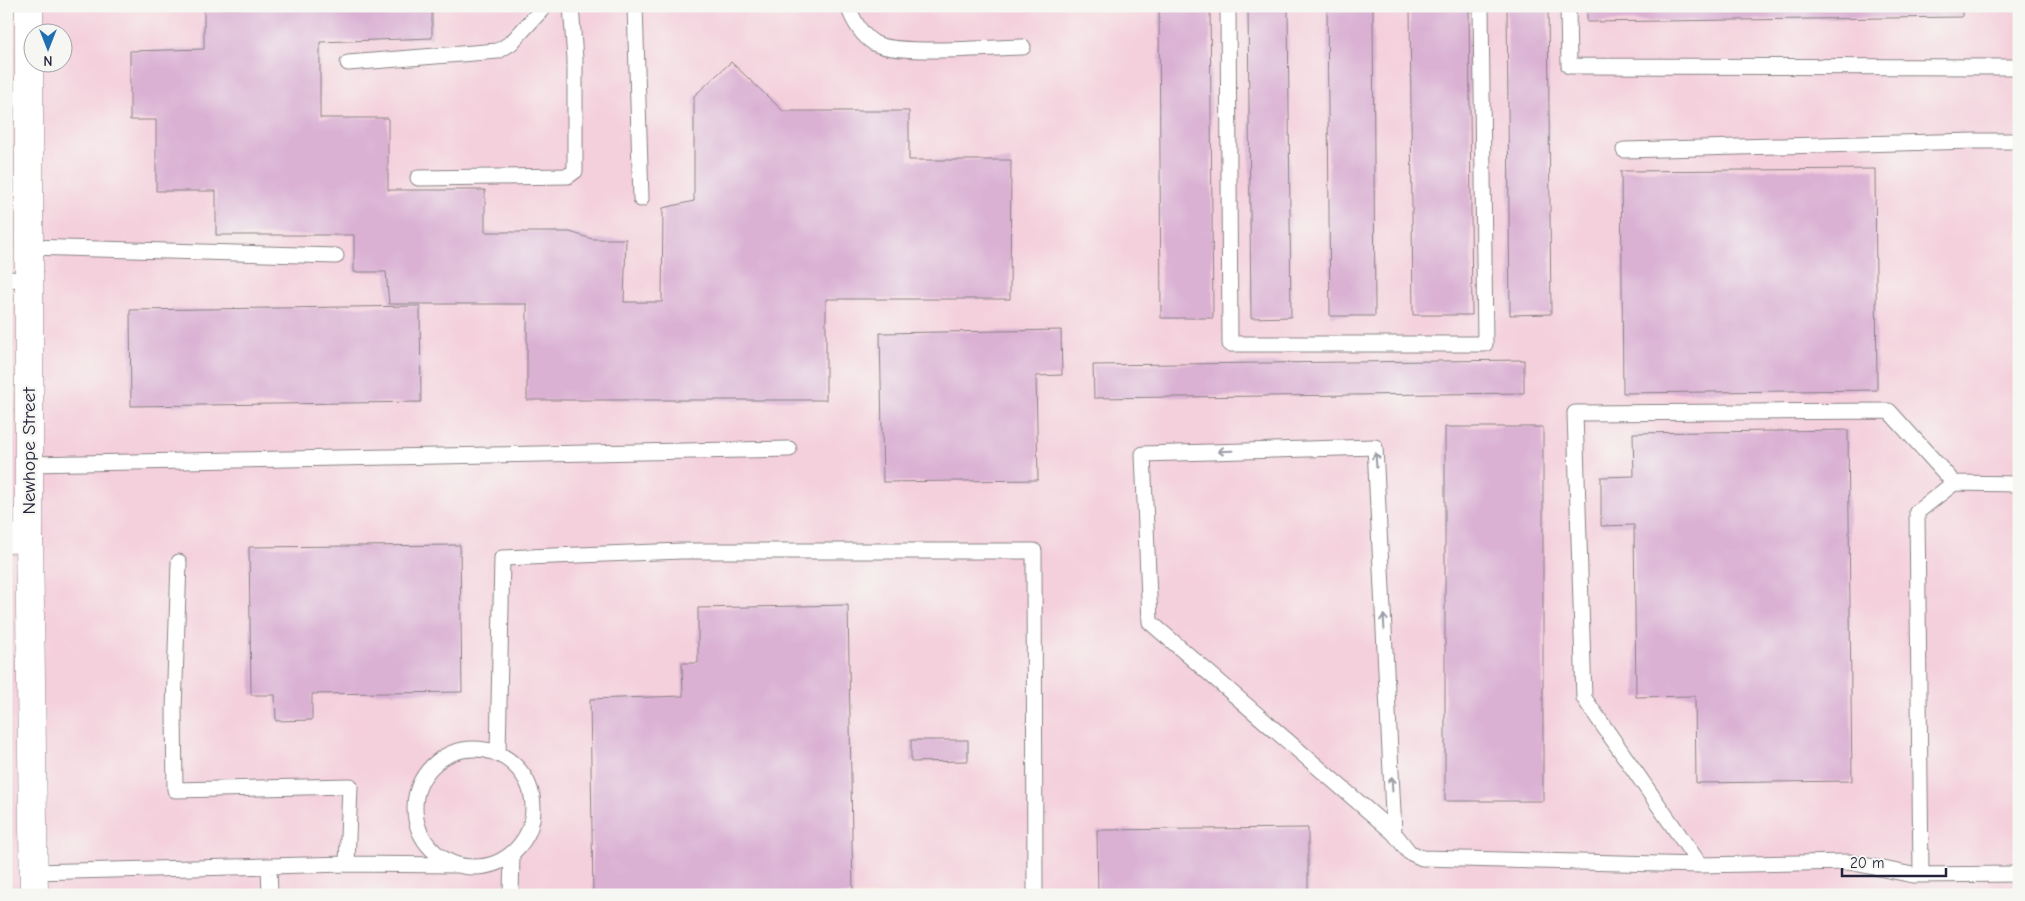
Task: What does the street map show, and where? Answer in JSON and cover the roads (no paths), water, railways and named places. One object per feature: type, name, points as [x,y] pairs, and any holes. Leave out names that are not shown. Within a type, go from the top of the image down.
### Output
[{"type":"street","name":"Newhope Street","points":[[29,6],[29,247],[18,279],[29,464],[18,539],[33,884]]},
{"type":"lane","points":[[348,64],[498,51],[511,43],[545,6]]},
{"type":"lane","points":[[418,178],[568,176],[575,171],[575,59],[571,6]]},
{"type":"lane","points":[[635,6],[641,199]]},
{"type":"lane","points":[[848,6],[861,31],[873,42],[884,47],[922,49],[1023,47]]},
{"type":"lane","points":[[1228,6],[1230,344],[1485,344],[1481,6]]},
{"type":"lane","points":[[1568,6],[1569,66],[2019,68]]},
{"type":"lane","points":[[1624,150],[2019,141]]},
{"type":"lane","points":[[29,247],[336,256]]},
{"type":"lane","points":[[1700,865],[1584,698],[1575,413],[1890,411],[1954,483]]},
{"type":"lane","points":[[1394,833],[1375,447],[1143,454],[1150,622],[1394,833],[1409,852],[1422,858],[1700,865],[1850,862],[1913,875],[2019,874]]},
{"type":"lane","points":[[29,464],[789,448]]},
{"type":"lane","points":[[1921,875],[1917,512],[1954,483],[2019,484]]},
{"type":"lane","points":[[498,754],[502,558],[682,551],[1034,551],[1035,895]]},
{"type":"lane","points":[[179,562],[174,710],[175,790],[350,786],[347,864]]},
{"type":"lane","points":[[33,884],[269,866],[347,864],[457,865],[475,868],[494,864],[512,854],[525,839],[533,820],[533,800],[527,781],[515,765],[498,754],[478,750],[458,752],[441,760],[427,772],[418,789],[415,808],[418,827],[426,843],[440,857],[457,865]]},
{"type":"lane","points":[[510,895],[512,854]]},
{"type":"lane","points":[[269,866],[270,895]]}]
